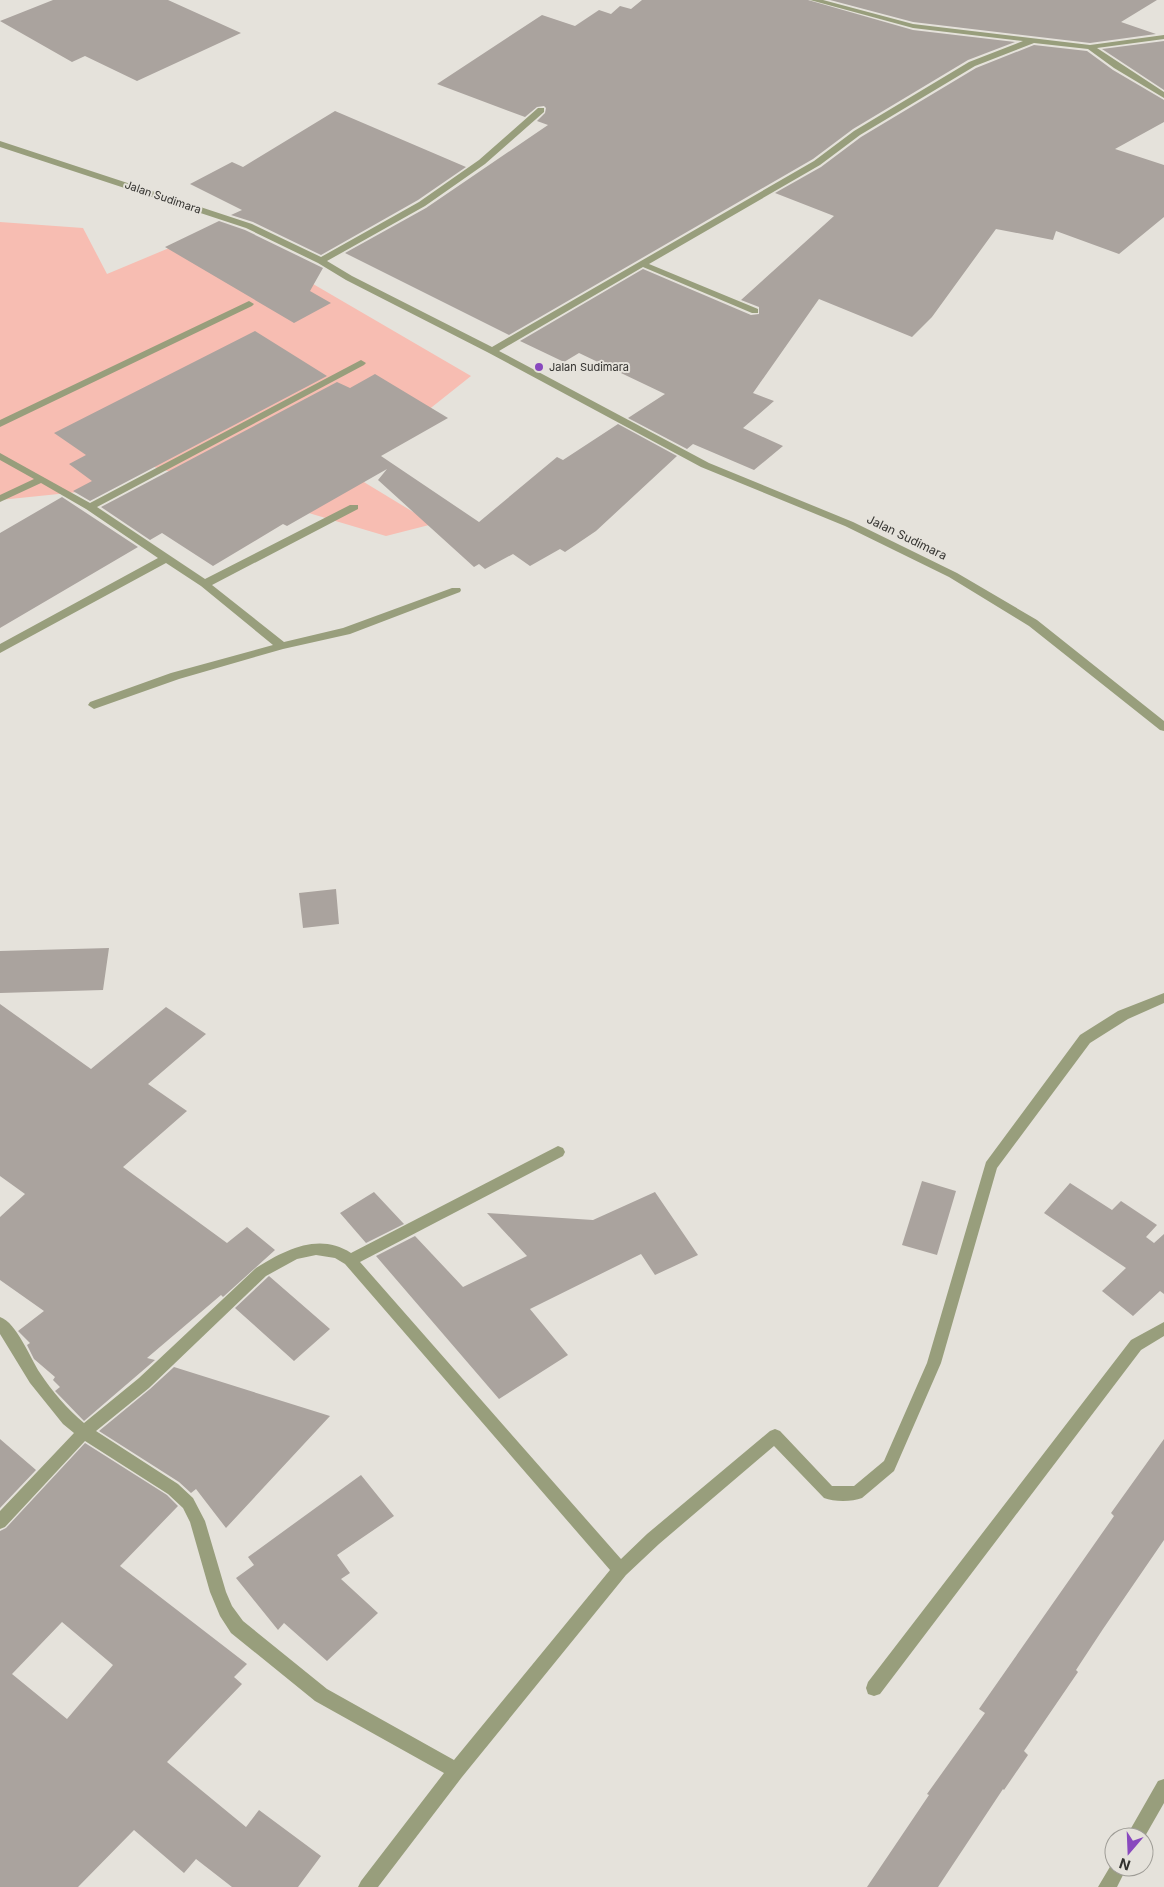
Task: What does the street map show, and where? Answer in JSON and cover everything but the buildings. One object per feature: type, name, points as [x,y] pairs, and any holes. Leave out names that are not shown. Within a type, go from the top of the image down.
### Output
[{"type":"street","points":[[814,0],[913,26],[1090,47],[1164,37]]},
{"type":"street","points":[[492,351],[708,228],[817,163],[857,133],[972,64],[1034,40]]},
{"type":"street","points":[[1090,47],[1112,64],[1164,96]]},
{"type":"street","points":[[321,262],[422,204],[482,162],[541,110]]},
{"type":"street","name":"Jalan Sudimara","points":[[0,144],[249,226],[492,351],[706,465],[849,524],[953,575],[1033,623],[1164,727]]},
{"type":"street","points":[[642,264],[755,312]]},
{"type":"street","points":[[0,424],[249,304]]},
{"type":"street","points":[[90,508],[361,362]]},
{"type":"street","points":[[0,456],[90,508],[205,584],[282,646]]},
{"type":"street","points":[[0,499],[40,480]]},
{"type":"street","points":[[205,584],[354,507]]},
{"type":"street","points":[[0,649],[166,558]]},
{"type":"street","points":[[94,705],[175,676],[282,646],[346,631],[456,590]]},
{"type":"street","points":[[367,1887],[456,1770],[620,1570],[653,1539],[775,1436],[829,1493],[857,1493],[889,1466],[934,1363],[991,1166],[1085,1039],[1123,1015],[1164,998]]},
{"type":"street","points":[[350,1260],[558,1152]]},
{"type":"street","points":[[0,1522],[84,1432],[144,1383],[261,1272],[304,1250],[322,1248],[342,1253],[350,1260],[620,1570]]},
{"type":"street","points":[[0,1323],[10,1335],[35,1378],[68,1419],[84,1432],[173,1489],[188,1503],[197,1521],[218,1592],[226,1611],[237,1627],[321,1695],[456,1770]]},
{"type":"street","points":[[874,1688],[1136,1345],[1164,1328]]},
{"type":"street","points":[[1141,1827],[1164,1787]]},
{"type":"shaded area","points":[[0,222],[83,228],[107,274],[217,228],[471,376],[349,473],[433,524],[386,536],[134,461],[78,492],[0,500]]},
{"type":"place","name":"Jalan Sudimara","points":[[539,367]]}]
